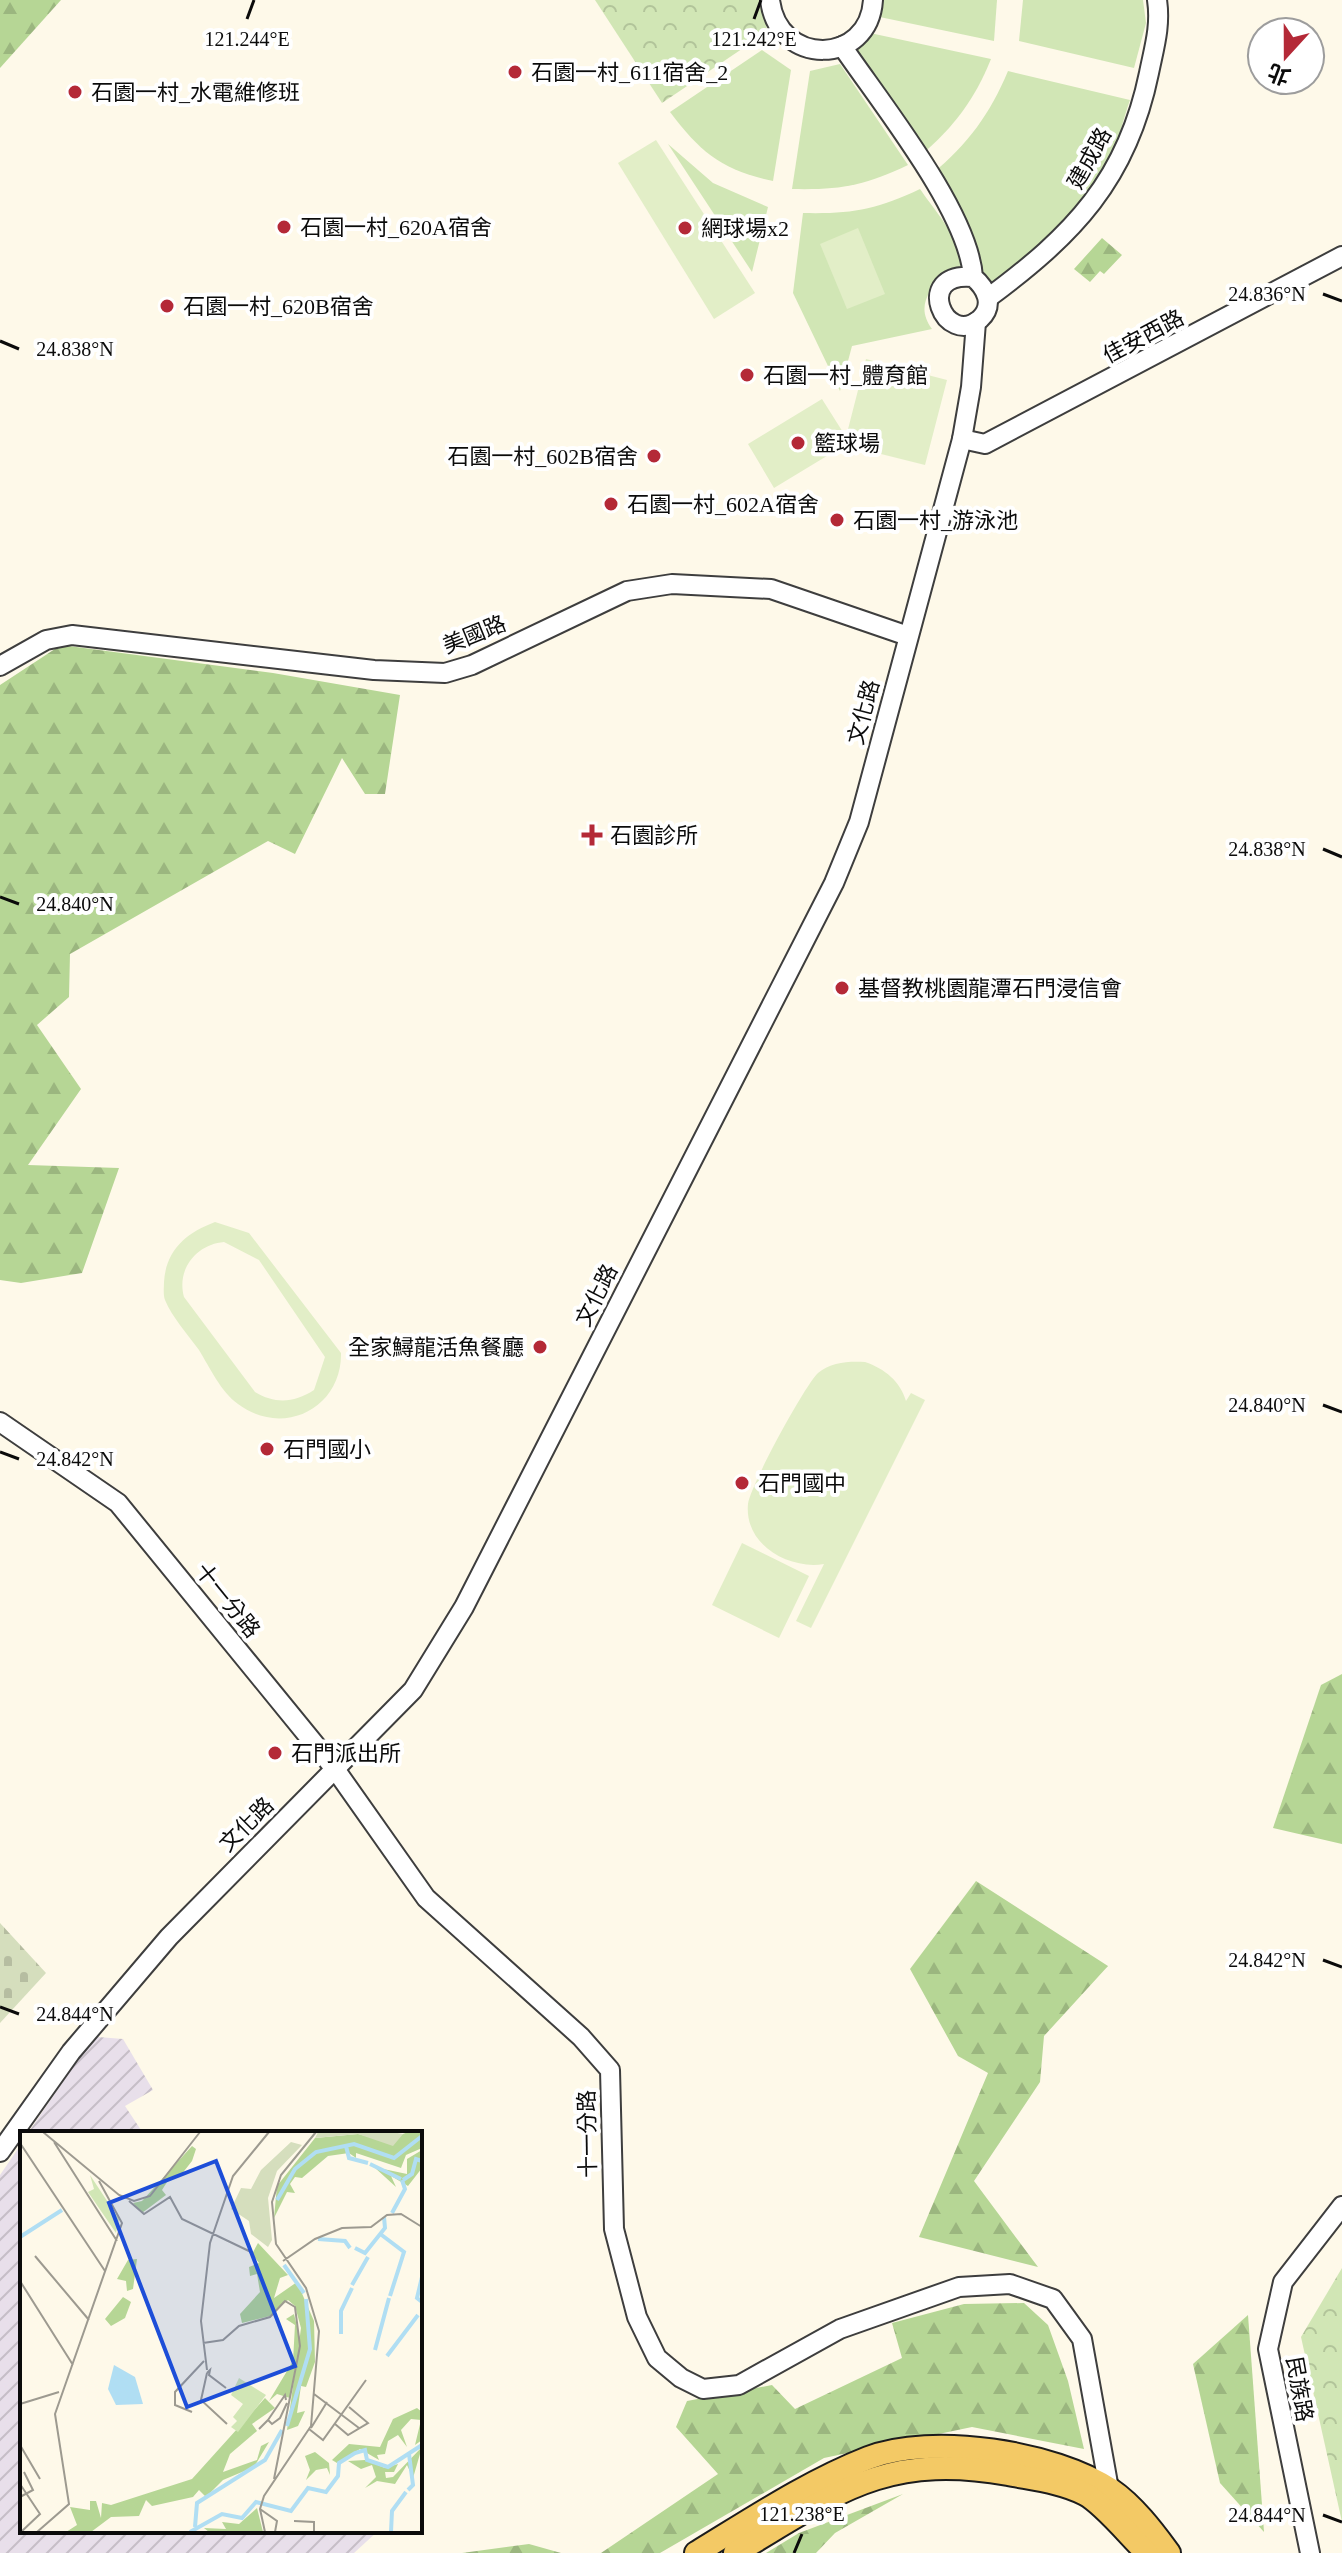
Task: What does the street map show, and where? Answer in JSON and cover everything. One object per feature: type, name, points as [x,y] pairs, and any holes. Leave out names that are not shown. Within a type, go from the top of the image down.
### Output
[{"type":"main road","points":[[696,2553],[800,2490],[870,2456],[931,2445],[985,2448],[1060,2467],[1109,2489],[1169,2553]]},
{"type":"main road","points":[[735,2553],[828,2497],[874,2476],[926,2467],[993,2472],[1040,2480],[1086,2495],[1147,2553]]},
{"type":"street","points":[[770,0],[776,24],[790,41],[821,51],[842,46],[866,25],[873,0]]},
{"type":"street","name":"建成路","points":[[988,298],[1039,260],[1086,213],[1124,155],[1146,87],[1160,21],[1157,0]]},
{"type":"street","points":[[842,46],[925,169],[958,225],[972,259],[973,277]]},
{"type":"street","name":"佳安西路","points":[[962,439],[985,444],[1342,256]]},
{"type":"street","points":[[976,322],[962,325],[948,321],[940,309],[939,295],[946,282],[959,276],[973,277],[983,286],[988,298]]},
{"type":"street","name":"文化路","points":[[0,2152],[71,2052],[169,1937],[413,1690],[464,1607],[834,883],[859,822],[962,439],[971,387],[976,322],[983,316],[988,298]]},
{"type":"street","name":"美國路","points":[[0,666],[46,640],[72,635],[374,670],[445,673],[472,665],[627,591],[672,584],[771,589],[908,636]]},
{"type":"street","name":"十一分路","points":[[0,1422],[118,1503],[335,1769],[426,1898],[581,2037],[610,2070],[614,2229],[637,2317],[657,2358],[681,2378],[703,2389],[739,2385],[840,2329],[959,2287],[1010,2284],[1053,2299],[1082,2339],[1109,2489]]},
{"type":"street","name":"民族路","points":[[1310,2553],[1268,2349],[1283,2282],[1342,2206]]},
{"type":"shaded area","points":[[98,2037],[123,2039],[153,2090],[125,2106],[142,2131],[29,2131],[77,2061]]},
{"type":"shaded area","points":[[20,2146],[20,2533],[376,2533],[354,2553],[0,2553],[0,2175]]},
{"type":"green space","points":[[0,0],[61,0],[0,68]]},
{"type":"green space","points":[[595,0],[764,0],[767,32],[662,103]]},
{"type":"green space","points":[[877,0],[997,0],[994,41],[875,16]]},
{"type":"green space","points":[[1023,0],[1143,0],[1146,23],[1134,68],[1019,41]]},
{"type":"green space","points":[[870,33],[991,59],[962,112],[921,155],[854,55]]},
{"type":"green space","points":[[762,50],[791,70],[773,181],[755,177],[714,158],[692,139],[670,112]]},
{"type":"green space","points":[[840,64],[908,165],[852,185],[792,189],[810,71]]},
{"type":"green space","points":[[1008,71],[1130,100],[1113,152],[1086,198],[1056,232],[985,289],[932,174],[977,127]]},
{"type":"green space","name":"網球場x2","points":[[656,140],[755,293],[714,319],[618,163]]},
{"type":"green space","points":[[668,144],[713,183],[768,207],[752,272]]},
{"type":"green space","points":[[920,189],[954,238],[961,260],[960,270],[945,271],[926,298],[925,313],[932,329],[852,346],[840,391],[793,293],[803,213],[863,209]]},
{"type":"green space","points":[[858,228],[885,294],[847,309],[820,244]]},
{"type":"green space","points":[[1102,238],[1122,255],[1104,274],[1100,271],[1090,282],[1074,269]]},
{"type":"green space","points":[[866,359],[947,380],[925,465],[845,445],[774,488],[748,444],[822,399],[846,437]]},
{"type":"green space","points":[[61,645],[273,673],[400,695],[385,794],[365,794],[342,758],[295,854],[268,841],[70,954],[69,997],[37,1025],[81,1089],[28,1165],[119,1168],[82,1273],[21,1283],[0,1280],[0,685]]},
{"type":"green space","points":[[215,1222],[249,1233],[341,1353],[339,1372],[332,1389],[307,1412],[273,1418],[255,1414],[238,1404],[221,1386],[164,1298],[166,1271],[173,1252],[187,1237]],"holes":[[[224,1242],[259,1260],[325,1357],[314,1390],[292,1400],[270,1399],[255,1392],[184,1297],[182,1286],[186,1267],[206,1247]]]},
{"type":"green space","points":[[865,1362],[891,1377],[906,1401],[911,1393],[925,1400],[811,1628],[796,1621],[824,1564],[797,1563],[771,1552],[753,1532],[748,1504],[779,1436],[811,1381],[829,1366]]},
{"type":"green space","points":[[742,1543],[809,1576],[779,1638],[712,1605]]},
{"type":"green space","points":[[1342,1674],[1342,1844],[1273,1828],[1321,1685]]},
{"type":"green space","points":[[976,1881],[1108,1966],[1044,2036],[1040,2082],[974,2181],[1038,2267],[919,2237],[988,2073],[958,2056],[910,1969]]},
{"type":"green space","points":[[0,1923],[46,1973],[0,2023]]},
{"type":"green space","points":[[1342,2268],[1342,2522],[1301,2337]]},
{"type":"green space","points":[[1024,2303],[1048,2325],[1068,2381],[1084,2449],[972,2427],[824,2458],[660,2553],[601,2553],[718,2474],[676,2427],[687,2401],[772,2385],[795,2409],[902,2358],[892,2323],[964,2304]]},
{"type":"green space","points":[[1248,2315],[1264,2532],[1220,2483],[1193,2364]]},
{"type":"green space","points":[[903,2494],[835,2533],[816,2553],[766,2553],[799,2533]]},
{"type":"green space","points":[[529,2544],[561,2553],[462,2553]]},
{"type":"place","name":"石園一村_611宿舍_2","points":[[515,72]]},
{"type":"place","name":"石園一村_水電維修班","points":[[75,92]]},
{"type":"place","name":"石園一村_620A宿舍","points":[[284,227]]},
{"type":"place","name":"網球場x2","points":[[685,228]]},
{"type":"place","name":"石園一村_620B宿舍","points":[[167,306]]},
{"type":"place","name":"石園一村_體育館","points":[[747,375]]},
{"type":"place","name":"籃球場","points":[[798,443]]},
{"type":"place","name":"石園一村_602B宿舍","points":[[654,456]]},
{"type":"place","name":"石園一村_602A宿舍","points":[[611,504]]},
{"type":"place","name":"石園一村_游泳池","points":[[837,520]]},
{"type":"place","name":"石園診所","points":[[592,835]]},
{"type":"place","name":"基督教桃園龍潭石門浸信會","points":[[842,988]]},
{"type":"place","name":"全家鱘龍活魚餐廳","points":[[540,1347]]},
{"type":"place","name":"石門國小","points":[[267,1449]]},
{"type":"place","name":"石門國中","points":[[742,1483]]},
{"type":"place","name":"石門派出所","points":[[275,1753]]}]
